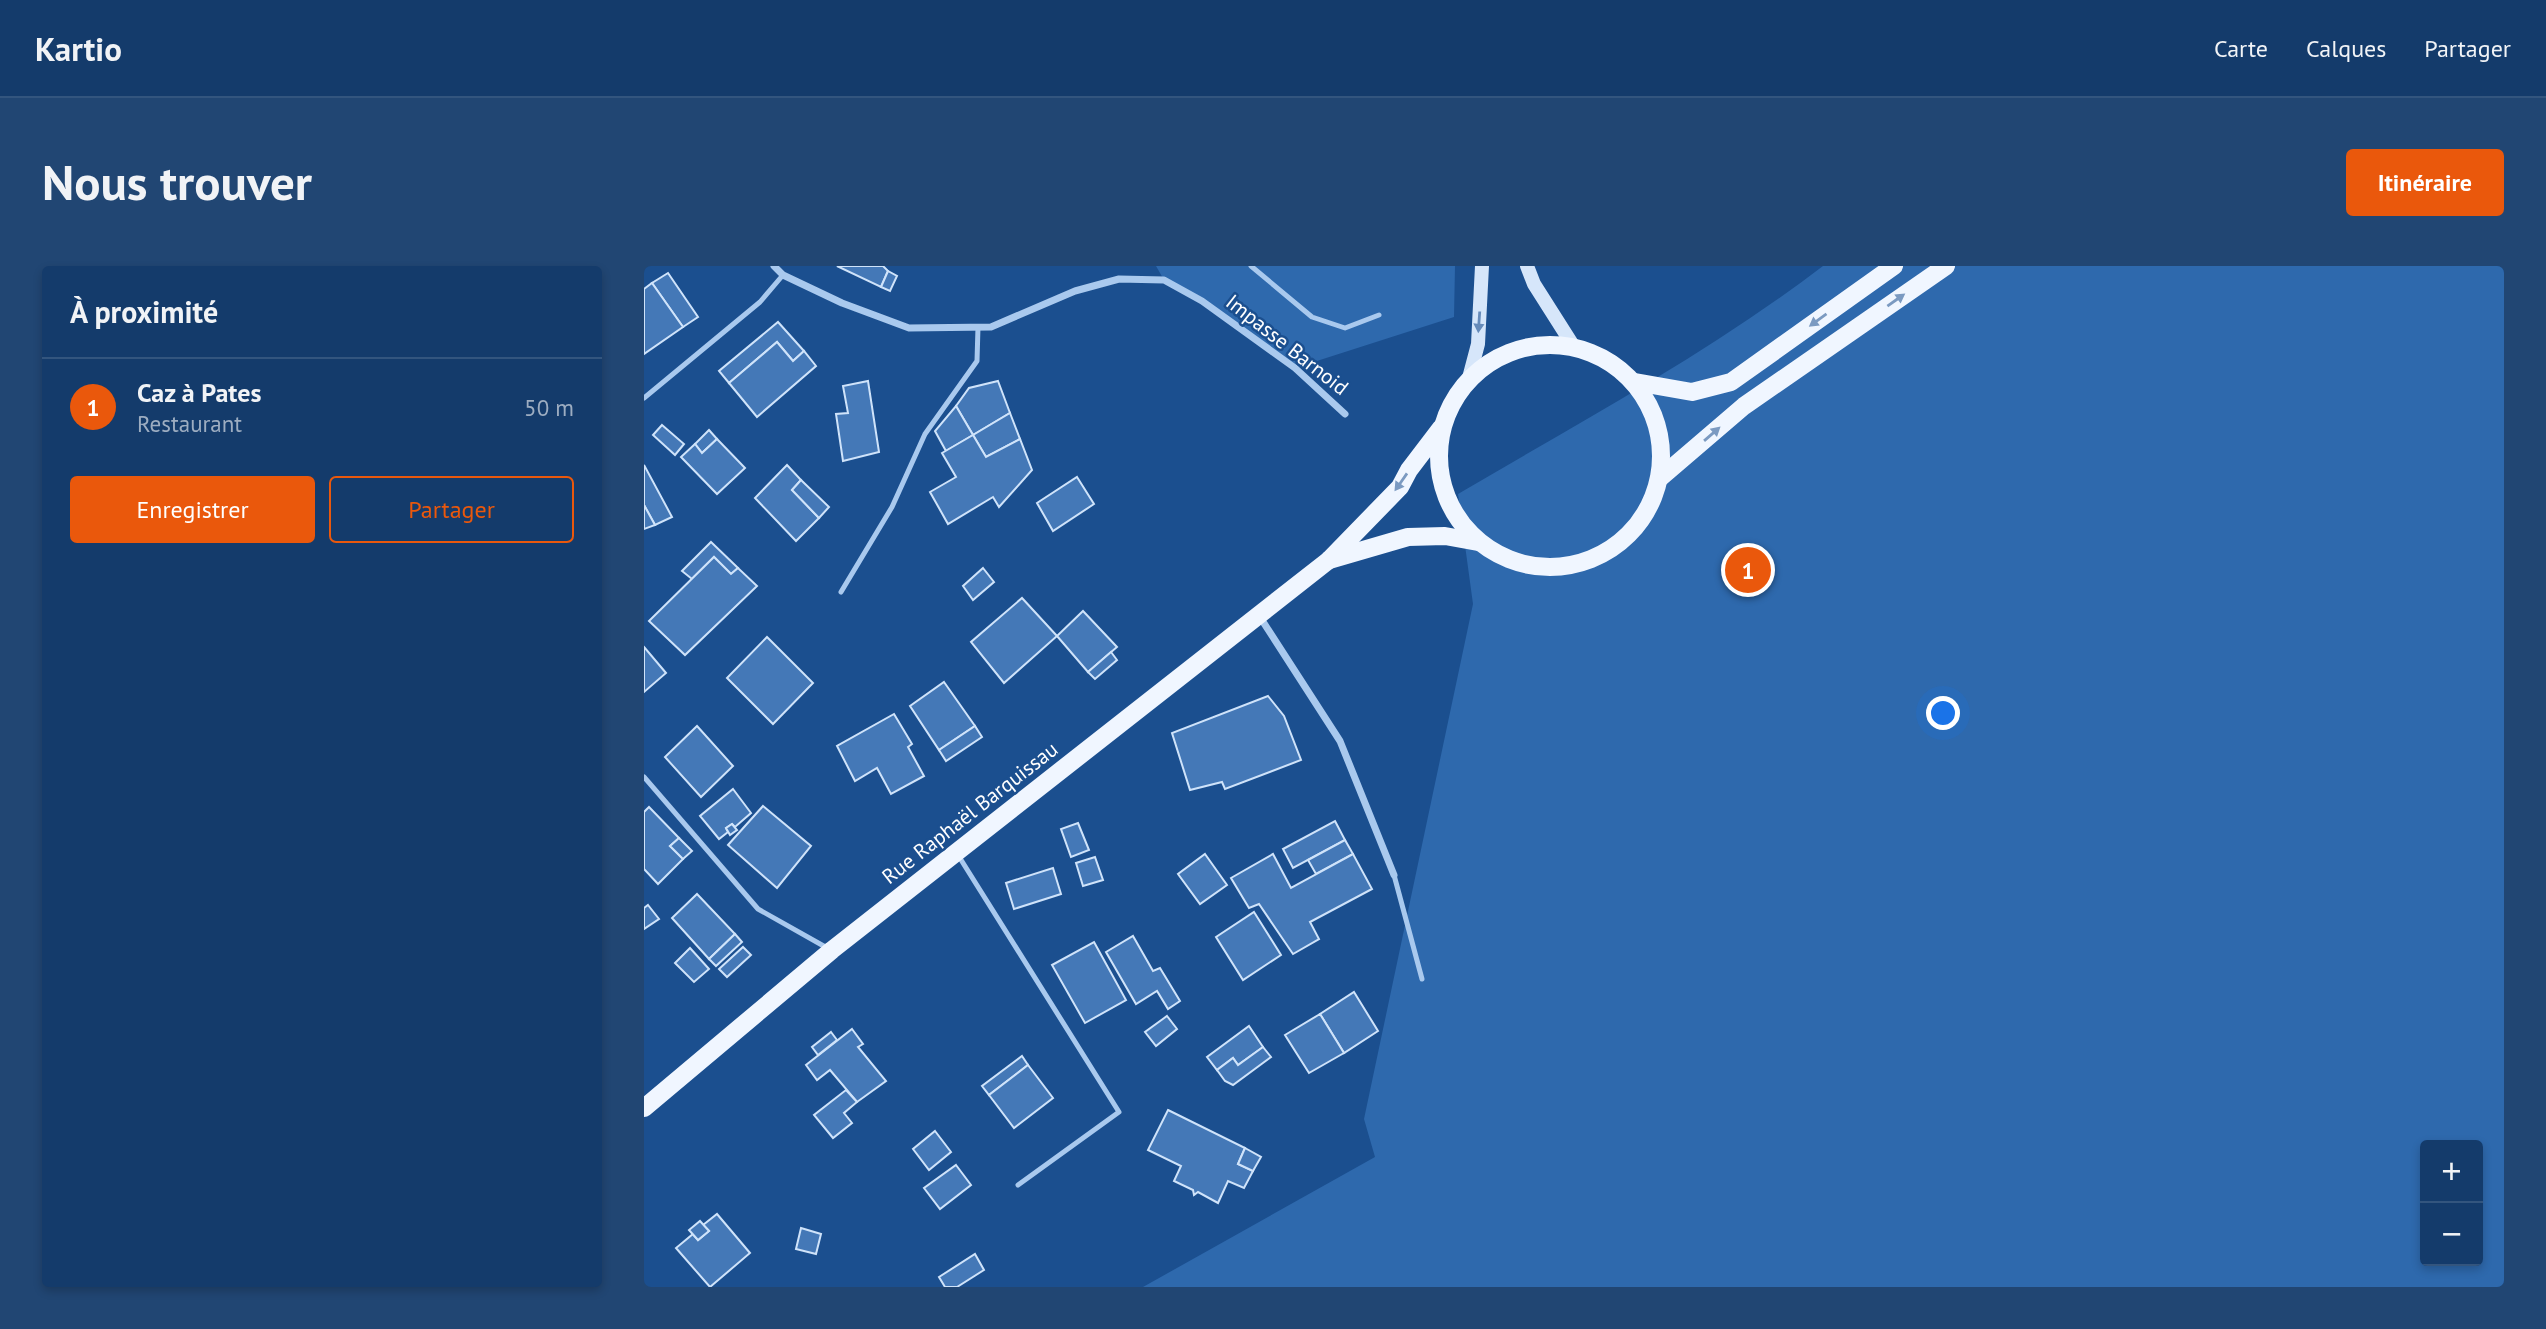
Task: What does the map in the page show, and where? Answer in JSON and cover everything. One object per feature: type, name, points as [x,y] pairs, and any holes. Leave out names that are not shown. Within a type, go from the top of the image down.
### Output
[{"type":"main road","points":[[1469,378],[1478,344],[1482,266]]},
{"type":"main road","points":[[1527,266],[1534,284],[1574,347]]},
{"type":"main road","points":[[1635,382],[1692,392],[1731,382],[1894,266]]},
{"type":"main road","points":[[1660,478],[1744,406],[1946,266]]},
{"type":"main road","points":[[1536,345],[1574,347],[1607,360],[1635,382],[1653,411],[1662,444],[1660,478],[1649,509],[1630,535],[1603,555],[1572,566],[1539,567],[1507,560],[1478,542],[1457,519],[1443,490],[1437,459],[1441,428],[1452,401],[1469,378],[1500,356],[1536,345]]},
{"type":"main road","name":"Rue Raphaël Barquissau","points":[[644,1108],[832,950],[1329,560],[1399,487],[1441,428]]},
{"type":"main road","name":"Rue Raphaël Barquissau","points":[[1329,560],[1408,537],[1445,536],[1478,542]]},
{"type":"street","name":"Impasse Barnoid","points":[[774,266],[783,275],[842,303],[909,328],[990,327],[1074,291],[1119,279],[1164,280],[1202,301],[1295,368],[1345,414]]},
{"type":"street","points":[[1258,614],[1340,741],[1394,875]]},
{"type":"lane","points":[[1251,266],[1312,317],[1345,328],[1379,315]]},
{"type":"lane","points":[[644,398],[760,302],[783,275]]},
{"type":"lane","points":[[841,592],[892,507],[925,434],[977,361],[978,327]]},
{"type":"lane","points":[[644,777],[758,909],[832,950]]},
{"type":"lane","points":[[956,853],[1119,1112],[1018,1185]]},
{"type":"lane","points":[[1394,875],[1422,979]]},
{"type":"shaded area","points":[[1156,266],[1455,266],[1454,317],[1295,368],[1202,301],[1164,280]]},
{"type":"shaded area","points":[[1823,266],[2504,266],[2504,1287],[1143,1287],[1375,1157],[1364,1119],[1473,604],[1458,494],[1644,385],[1735,328]]},
{"type":"building","points":[[837,266],[883,266],[888,271],[881,287]]},
{"type":"building","points":[[888,271],[897,276],[890,291],[881,287]]},
{"type":"building","points":[[668,273],[698,317],[683,327],[652,283]]},
{"type":"building","points":[[652,283],[683,327],[644,354],[644,289]]},
{"type":"building","points":[[778,322],[804,351],[793,361],[777,342],[729,383],[719,371]]},
{"type":"building","points":[[777,342],[793,361],[804,351],[816,366],[757,417],[729,383]]},
{"type":"building","points":[[868,381],[879,452],[843,461],[836,414],[848,413],[843,386]]},
{"type":"building","points":[[998,381],[1010,413],[973,435],[956,406],[969,388]]},
{"type":"building","points":[[956,406],[973,435],[946,451],[935,431]]},
{"type":"building","points":[[1010,413],[1020,439],[986,457],[973,435]]},
{"type":"building","points":[[662,425],[684,444],[675,455],[653,435]]},
{"type":"building","points":[[709,430],[717,439],[702,453],[695,444]]},
{"type":"building","points":[[973,435],[986,457],[1020,439],[1032,470],[999,507],[993,497],[948,524],[930,492],[956,477],[942,453]]},
{"type":"building","points":[[717,439],[745,468],[717,494],[681,457],[695,444],[702,453]]},
{"type":"building","points":[[644,465],[672,517],[655,525],[644,505]]},
{"type":"building","points":[[787,465],[801,480],[792,490],[819,518],[796,541],[755,498]]},
{"type":"building","points":[[1077,477],[1094,504],[1053,531],[1037,503]]},
{"type":"building","points":[[801,480],[829,507],[819,518],[792,490]]},
{"type":"building","points":[[644,505],[655,525],[644,529]]},
{"type":"building","points":[[711,542],[738,568],[731,574],[714,557],[692,579],[682,571]]},
{"type":"building","points":[[714,557],[731,574],[738,568],[757,586],[685,655],[649,621]]},
{"type":"building","points":[[983,568],[994,582],[973,600],[963,586]]},
{"type":"building","points":[[1022,598],[1057,636],[1004,683],[971,642]]},
{"type":"building","points":[[1083,611],[1117,647],[1088,672],[1057,636]]},
{"type":"building","points":[[767,637],[813,683],[773,724],[727,678]]},
{"type":"building","points":[[644,647],[666,673],[644,692]]},
{"type":"building","points":[[1111,652],[1117,660],[1095,679],[1088,672]]},
{"type":"building","points":[[944,682],[975,726],[939,750],[910,706]]},
{"type":"building","points":[[1268,696],[1284,716],[1301,760],[1225,789],[1222,782],[1190,790],[1172,733]]},
{"type":"building","points":[[894,714],[912,744],[908,747],[924,776],[891,794],[877,768],[855,781],[837,746]]},
{"type":"building","points":[[697,726],[733,766],[701,797],[665,757]]},
{"type":"building","points":[[975,726],[982,737],[946,761],[939,750]]},
{"type":"building","points":[[733,789],[751,813],[735,827],[732,824],[726,828],[728,832],[719,839],[700,816]]},
{"type":"building","points":[[763,806],[811,846],[777,888],[728,845]]},
{"type":"building","points":[[649,807],[679,838],[670,846],[683,859],[658,884],[644,869],[644,812]]},
{"type":"building","points":[[1335,821],[1345,840],[1293,868],[1283,849]]},
{"type":"building","points":[[1078,823],[1089,850],[1071,857],[1061,829]]},
{"type":"building","points":[[732,824],[737,830],[730,835],[726,828]]},
{"type":"building","points":[[679,838],[692,851],[683,859],[670,846]]},
{"type":"building","points":[[1345,840],[1353,854],[1316,874],[1308,860]]},
{"type":"building","points":[[1205,854],[1227,885],[1200,904],[1178,874]]},
{"type":"building","points":[[1273,854],[1291,888],[1353,854],[1372,889],[1310,922],[1319,939],[1293,954],[1259,904],[1249,908],[1231,878]]},
{"type":"building","points":[[1095,857],[1103,880],[1083,886],[1076,863]]},
{"type":"building","points":[[1053,868],[1061,894],[1014,909],[1006,883]]},
{"type":"building","points":[[697,894],[735,934],[709,959],[672,918]]},
{"type":"building","points":[[648,905],[659,919],[644,929],[644,908]]},
{"type":"building","points":[[1254,912],[1281,955],[1243,980],[1216,937]]},
{"type":"building","points":[[735,934],[742,942],[716,966],[709,959]]},
{"type":"building","points":[[1133,936],[1153,971],[1160,968],[1180,1001],[1168,1009],[1157,991],[1136,1004],[1106,952]]},
{"type":"building","points":[[1094,942],[1126,1000],[1085,1023],[1052,965]]},
{"type":"building","points":[[743,947],[751,955],[727,977],[719,969]]},
{"type":"building","points":[[690,948],[709,969],[694,982],[675,963]]},
{"type":"building","points":[[1354,992],[1378,1031],[1344,1053],[1320,1014]]},
{"type":"building","points":[[1320,1014],[1344,1053],[1309,1073],[1285,1035]]},
{"type":"building","points":[[1167,1016],[1177,1029],[1156,1046],[1145,1032]]},
{"type":"building","points":[[1249,1026],[1263,1047],[1238,1065],[1233,1058],[1217,1070],[1207,1057]]},
{"type":"building","points":[[852,1029],[863,1044],[858,1047],[886,1081],[857,1102],[830,1070],[817,1080],[806,1065]]},
{"type":"building","points":[[831,1032],[837,1040],[818,1055],[812,1047]]},
{"type":"building","points":[[1263,1047],[1271,1057],[1233,1085],[1225,1081],[1217,1070],[1233,1058],[1238,1065]]},
{"type":"building","points":[[1022,1056],[1028,1065],[989,1095],[982,1086]]},
{"type":"building","points":[[1028,1065],[1053,1098],[1014,1128],[989,1095]]},
{"type":"building","points":[[846,1090],[857,1102],[844,1113],[852,1123],[833,1138],[814,1115]]},
{"type":"building","points":[[1168,1110],[1245,1148],[1238,1164],[1253,1171],[1244,1188],[1228,1181],[1218,1203],[1198,1192],[1194,1195],[1193,1190],[1174,1181],[1181,1166],[1148,1150]]},
{"type":"building","points":[[935,1131],[951,1152],[929,1170],[913,1149]]},
{"type":"building","points":[[1245,1148],[1261,1157],[1253,1171],[1238,1164]]},
{"type":"building","points":[[956,1165],[971,1185],[940,1209],[924,1188]]},
{"type":"building","points":[[717,1214],[750,1253],[710,1287],[676,1248],[693,1234],[698,1240],[709,1231],[703,1225]]},
{"type":"building","points":[[700,1221],[709,1231],[698,1240],[689,1230]]},
{"type":"building","points":[[801,1228],[821,1234],[816,1254],[796,1249]]},
{"type":"building","points":[[975,1254],[984,1270],[957,1287],[945,1287],[939,1277]]},
{"type":"place","name":"Caz à Pates","points":[[1748,570]]}]
